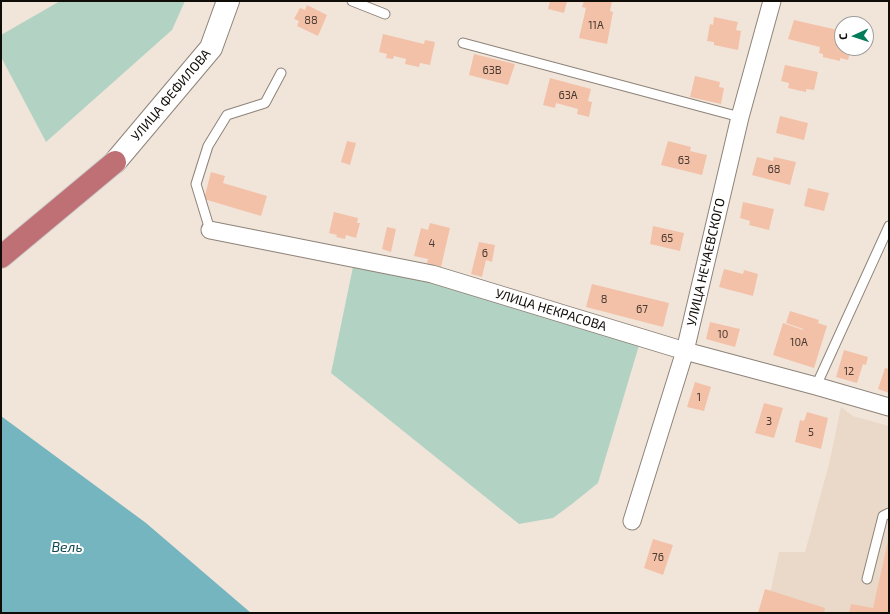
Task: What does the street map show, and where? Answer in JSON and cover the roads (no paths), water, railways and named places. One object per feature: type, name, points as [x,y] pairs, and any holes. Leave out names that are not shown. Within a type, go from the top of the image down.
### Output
[{"type":"highway","points":[[1,257],[115,162]]},
{"type":"main road","name":"УЛИЦА ФЕФИЛОВА","points":[[115,162],[211,48],[228,1]]},
{"type":"street","name":"УЛИЦА НЕЧАЕВСКОГО","points":[[632,521],[685,351],[740,117],[772,1]]},
{"type":"street","name":"УЛИЦА НЕКРАСОВА","points":[[210,230],[432,274],[685,351],[889,407]]},
{"type":"lane","points":[[352,1],[385,14]]},
{"type":"lane","points":[[463,43],[740,117]]},
{"type":"lane","points":[[210,230],[196,184],[208,146],[228,115],[265,103],[280,73]]},
{"type":"lane","points":[[816,386],[889,226]]},
{"type":"lane","points":[[867,579],[883,516],[889,513]]},
{"type":"water","name":"Вель","points":[[1,416],[146,523],[251,613],[4,613],[1,611]]}]
